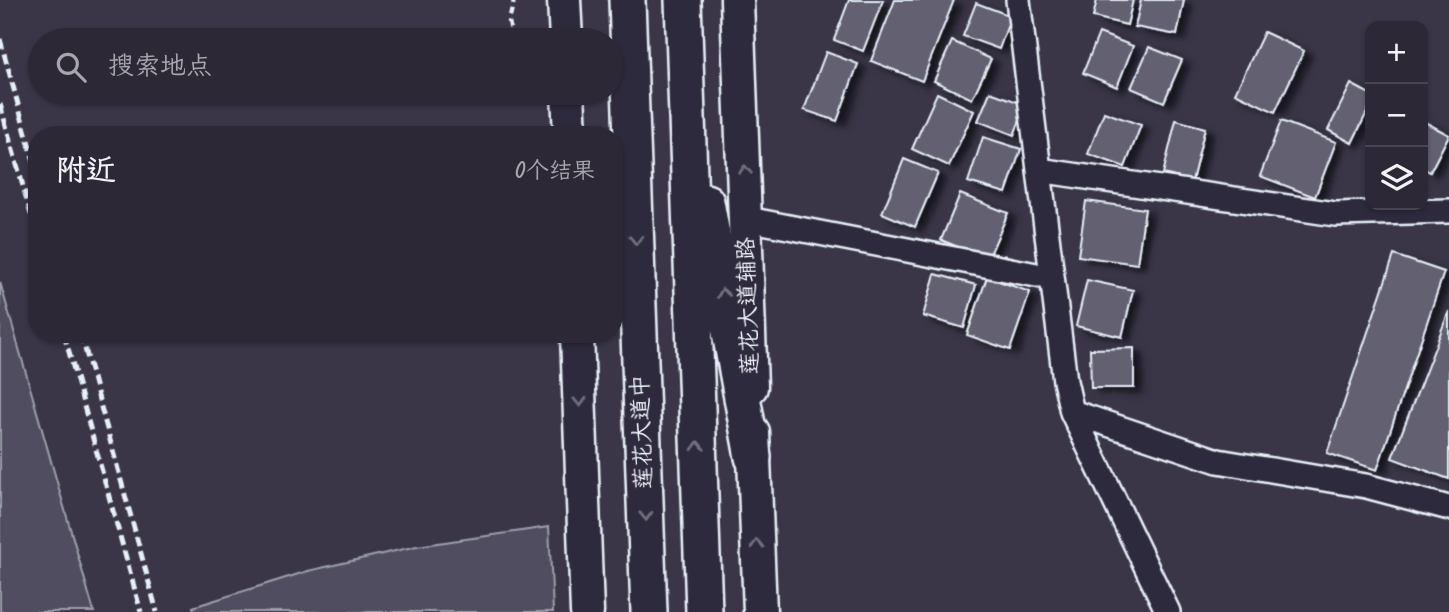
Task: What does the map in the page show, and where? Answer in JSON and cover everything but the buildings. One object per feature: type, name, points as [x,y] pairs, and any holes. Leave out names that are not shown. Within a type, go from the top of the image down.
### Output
[{"type":"main road","name":"莲花大道中","points":[[628,0],[649,612]]},
{"type":"main road","points":[[682,0],[704,612]]},
{"type":"main road","points":[[684,80],[753,457]]},
{"type":"street","points":[[564,0],[565,28]]},
{"type":"street","name":"莲花大道辅路","points":[[737,0],[760,612]]},
{"type":"street","points":[[1018,0],[1065,381],[1072,412],[1168,612]]},
{"type":"street","points":[[569,105],[570,126]]},
{"type":"street","points":[[1039,170],[1335,215],[1449,211]]},
{"type":"street","points":[[747,219],[1052,278]]},
{"type":"street","points":[[577,343],[587,612]]},
{"type":"street","points":[[1072,412],[1219,461],[1366,486],[1449,509]]},
{"type":"path","points":[[510,28],[509,22],[514,0]]},
{"type":"shaded area","points":[[0,282],[94,612],[0,612]]},
{"type":"shaded area","points":[[549,527],[553,612],[195,612],[193,607],[308,571],[417,546]]},
{"type":"railway","points":[[0,39],[28,140]]},
{"type":"railway","points":[[0,104],[28,204]]},
{"type":"railway","points":[[66,343],[141,612]]},
{"type":"railway","points":[[83,343],[157,612]]}]
